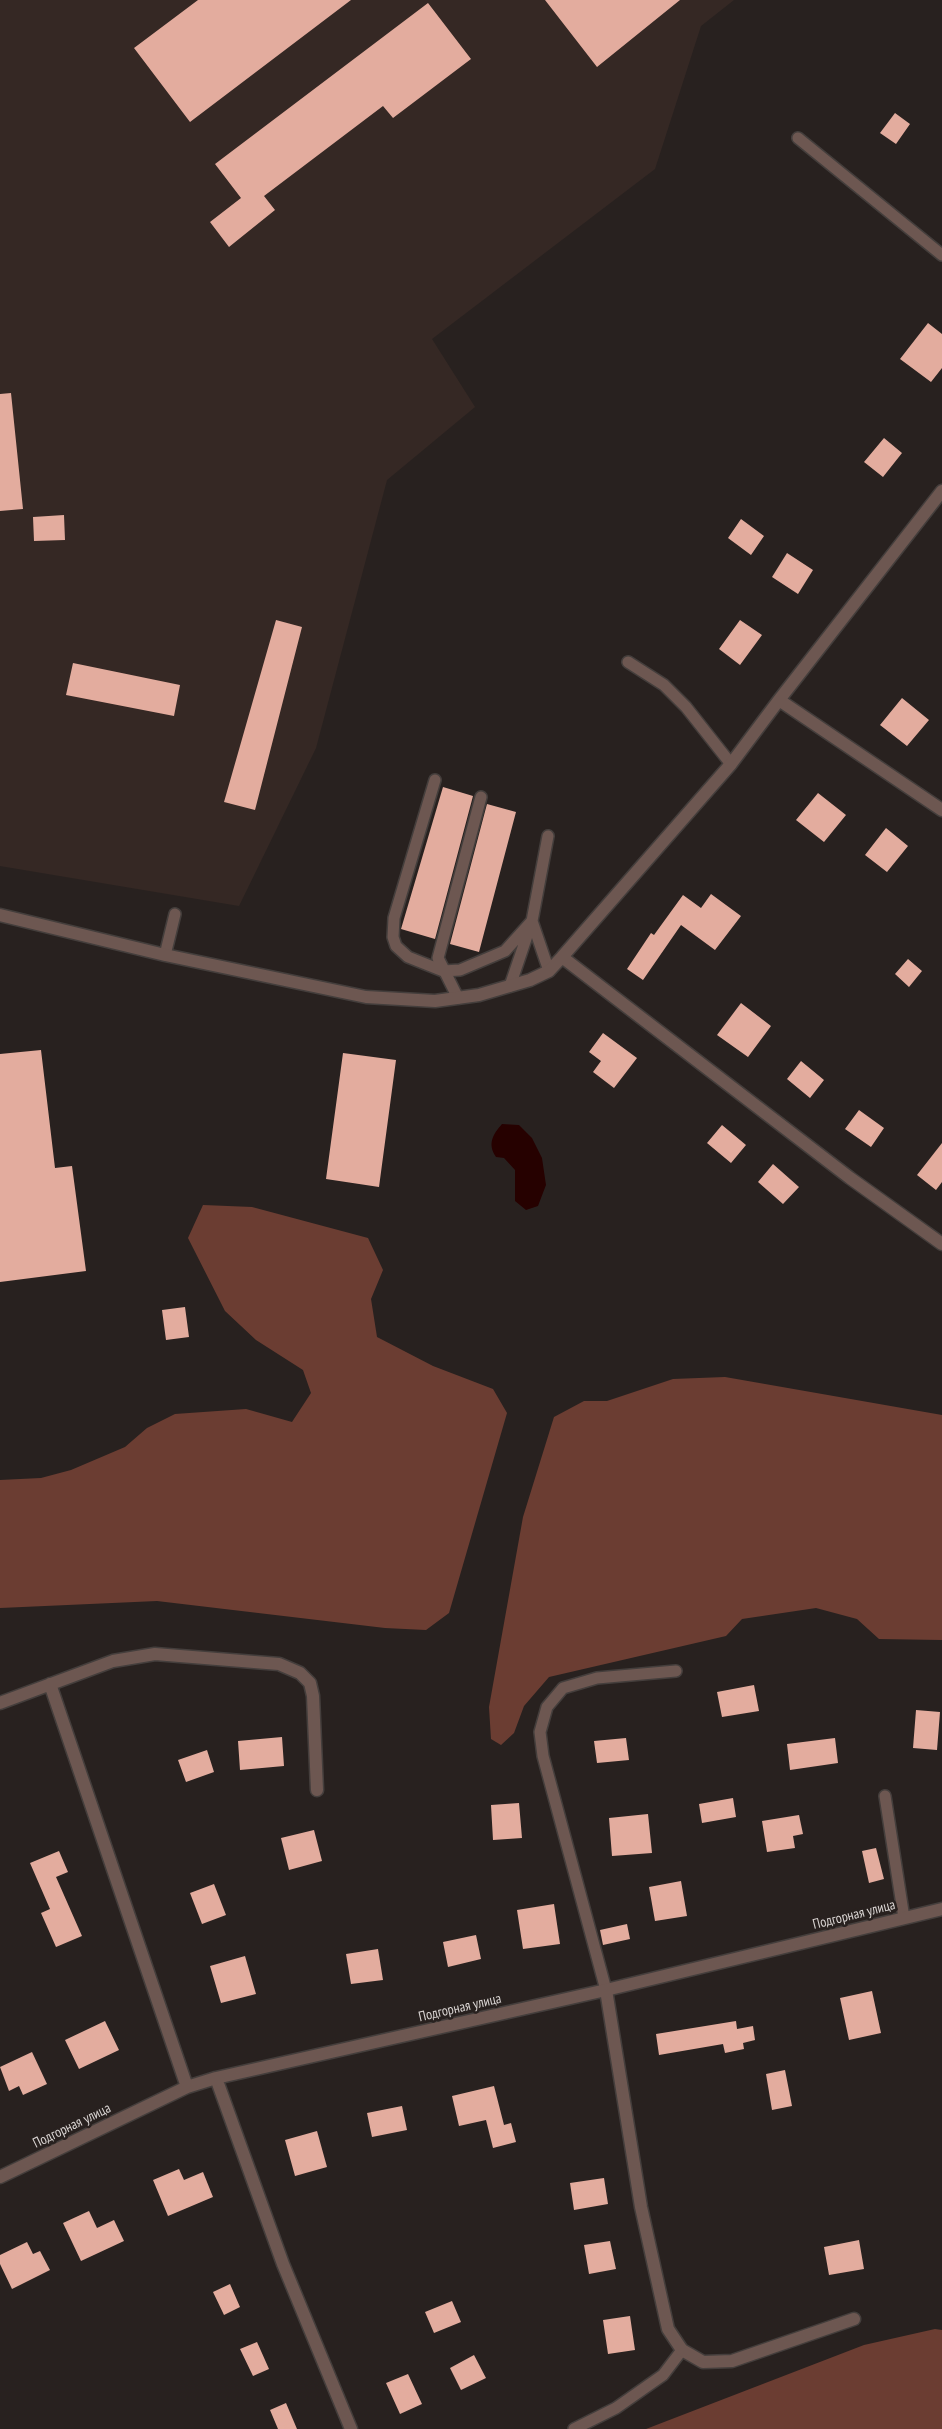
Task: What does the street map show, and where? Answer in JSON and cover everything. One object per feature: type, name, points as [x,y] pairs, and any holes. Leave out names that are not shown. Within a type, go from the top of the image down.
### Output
[{"type":"street","points":[[0,915],[165,955],[366,997],[435,1001],[479,995],[530,980],[548,971],[562,957],[731,764],[942,492]]},
{"type":"street","points":[[779,700],[942,810]]},
{"type":"street","points":[[562,957],[843,1172],[942,1244]]},
{"type":"street","points":[[0,1704],[113,1662],[155,1654],[279,1664],[300,1674],[310,1683],[313,1696],[317,1790]]},
{"type":"street","points":[[50,1684],[187,2087]]},
{"type":"street","name":"Подгорная улица","points":[[0,2177],[187,2087],[216,2078],[606,1990],[942,1909]]},
{"type":"street","points":[[606,1990],[643,2216],[668,2329],[682,2350],[704,2362],[732,2361],[854,2319]]},
{"type":"street","points":[[216,2078],[283,2264],[351,2429]]},
{"type":"lane","points":[[798,138],[942,255]]},
{"type":"lane","points":[[628,662],[664,685],[686,707],[731,764]]},
{"type":"lane","points":[[435,780],[394,918],[393,937],[396,946],[408,957],[443,971],[460,970],[505,951],[532,921]]},
{"type":"lane","points":[[458,998],[438,958],[440,944],[481,797]]},
{"type":"lane","points":[[510,986],[532,921],[548,836]]},
{"type":"lane","points":[[165,955],[175,914]]},
{"type":"lane","points":[[532,921],[548,971]]},
{"type":"lane","points":[[606,1990],[543,1756],[540,1732],[547,1707],[563,1688],[597,1678],[676,1671]]},
{"type":"lane","points":[[886,1796],[904,1918]]},
{"type":"lane","points":[[574,2429],[616,2408],[663,2375],[682,2350]]},
{"type":"shaded area","points":[[0,0],[734,0],[701,26],[655,169],[432,339],[475,407],[387,480],[316,748],[239,906],[0,866]]},
{"type":"shaded area","points":[[502,1124],[519,1125],[532,1138],[542,1158],[546,1185],[538,1206],[526,1210],[515,1201],[515,1170],[504,1158],[496,1157],[493,1152],[492,1139]]},
{"type":"shaded area","points":[[203,1205],[252,1207],[368,1238],[383,1270],[371,1299],[377,1337],[433,1366],[493,1389],[507,1413],[449,1613],[426,1630],[385,1628],[157,1601],[0,1608],[0,1480],[41,1478],[71,1470],[125,1447],[147,1428],[175,1414],[246,1409],[292,1422],[311,1393],[303,1370],[256,1340],[225,1311],[188,1238]]},
{"type":"shaded area","points":[[725,1377],[942,1415],[942,1640],[879,1639],[857,1619],[816,1608],[742,1619],[726,1636],[549,1677],[524,1706],[514,1733],[501,1745],[491,1739],[489,1707],[523,1517],[554,1417],[584,1401],[607,1401],[673,1379]]},
{"type":"shaded area","points":[[935,2329],[942,2330],[942,2429],[646,2429],[864,2345]]},
{"type":"building","points":[[198,0],[351,0],[190,122],[134,48]]},
{"type":"building","points":[[545,0],[680,0],[597,67]]},
{"type":"building","points":[[428,3],[471,59],[393,118],[383,106],[264,196],[275,210],[229,247],[210,222],[241,198],[215,164]]},
{"type":"building","points":[[895,113],[910,124],[896,144],[880,133]]},
{"type":"building","points":[[928,323],[942,334],[942,368],[931,382],[900,359]]},
{"type":"building","points":[[11,393],[23,509],[0,511],[0,394]]},
{"type":"building","points":[[884,438],[902,453],[883,477],[864,462]]},
{"type":"building","points":[[64,515],[65,540],[34,541],[33,517]]},
{"type":"building","points":[[741,519],[764,536],[751,555],[728,538]]},
{"type":"building","points":[[787,553],[813,570],[798,594],[772,577]]},
{"type":"building","points":[[276,620],[302,627],[255,810],[224,802]]},
{"type":"building","points":[[740,620],[762,635],[740,665],[719,649]]},
{"type":"building","points":[[73,663],[180,685],[174,716],[66,695]]},
{"type":"building","points":[[902,698],[929,720],[907,746],[880,725]]},
{"type":"building","points":[[443,787],[473,796],[435,939],[401,929]]},
{"type":"building","points":[[818,793],[846,815],[824,842],[796,820]]},
{"type":"building","points":[[487,804],[516,812],[479,952],[450,944]]},
{"type":"building","points":[[886,828],[908,846],[887,872],[865,855]]},
{"type":"building","points":[[711,894],[741,916],[715,950],[681,925],[643,980],[627,969],[651,933],[654,935],[683,895],[701,908]]},
{"type":"building","points":[[908,959],[922,971],[909,987],[895,974]]},
{"type":"building","points":[[741,1003],[771,1026],[748,1057],[717,1035]]},
{"type":"building","points":[[603,1033],[637,1058],[614,1088],[593,1072],[601,1061],[589,1052]]},
{"type":"building","points":[[41,1050],[55,1168],[72,1166],[86,1271],[0,1282],[0,1054]]},
{"type":"building","points":[[343,1053],[396,1060],[379,1187],[326,1179]]},
{"type":"building","points":[[801,1061],[824,1080],[810,1098],[787,1079]]},
{"type":"building","points":[[859,1110],[884,1128],[871,1147],[845,1129]]},
{"type":"building","points":[[722,1125],[746,1145],[731,1163],[707,1143]]},
{"type":"building","points":[[942,1143],[942,1182],[936,1190],[917,1175]]},
{"type":"building","points":[[773,1164],[799,1187],[783,1204],[758,1182]]},
{"type":"building","points":[[185,1307],[189,1337],[166,1340],[162,1310]]},
{"type":"building","points":[[754,1685],[759,1711],[722,1717],[717,1692]]},
{"type":"building","points":[[916,1710],[940,1712],[937,1750],[913,1748]]},
{"type":"building","points":[[282,1737],[284,1766],[240,1770],[238,1741]]},
{"type":"building","points":[[626,1738],[629,1760],[597,1763],[594,1741]]},
{"type":"building","points":[[835,1738],[838,1763],[790,1770],[787,1744]]},
{"type":"building","points":[[207,1750],[214,1772],[186,1782],[178,1760]]},
{"type":"building","points":[[733,1798],[736,1817],[702,1823],[699,1804]]},
{"type":"building","points":[[519,1803],[522,1838],[493,1840],[491,1805]]},
{"type":"building","points":[[648,1814],[652,1853],[612,1856],[609,1818]]},
{"type":"building","points":[[799,1815],[803,1834],[793,1836],[795,1848],[767,1852],[762,1821]]},
{"type":"building","points":[[314,1830],[322,1861],[289,1870],[281,1838]]},
{"type":"building","points":[[876,1848],[884,1879],[869,1883],[862,1851]]},
{"type":"building","points":[[59,1851],[68,1872],[56,1877],[82,1936],[56,1947],[41,1913],[50,1909],[30,1863]]},
{"type":"building","points":[[681,1881],[687,1916],[655,1921],[649,1887]]},
{"type":"building","points":[[214,1884],[226,1915],[202,1924],[190,1893]]},
{"type":"building","points":[[554,1904],[560,1944],[523,1949],[517,1910]]},
{"type":"building","points":[[627,1924],[630,1939],[603,1945],[600,1930]]},
{"type":"building","points":[[476,1935],[481,1959],[448,1967],[443,1942]]},
{"type":"building","points":[[378,1949],[383,1980],[351,1984],[346,1954]]},
{"type":"building","points":[[245,1956],[256,1994],[221,2003],[210,1966]]},
{"type":"building","points":[[872,1991],[881,2033],[849,2040],[840,1998]]},
{"type":"building","points":[[105,2021],[119,2050],[79,2069],[65,2040]]},
{"type":"building","points":[[736,2021],[737,2029],[753,2026],[755,2040],[743,2043],[744,2049],[725,2053],[723,2044],[659,2055],[656,2034]]},
{"type":"building","points":[[32,2052],[47,2084],[23,2095],[19,2086],[9,2091],[0,2067]]},
{"type":"building","points":[[785,2070],[792,2106],[772,2110],[766,2074]]},
{"type":"building","points":[[494,2086],[504,2125],[511,2123],[516,2142],[493,2148],[486,2120],[459,2126],[452,2096]]},
{"type":"building","points":[[402,2106],[407,2130],[372,2137],[367,2113]]},
{"type":"building","points":[[317,2131],[327,2167],[295,2176],[285,2140]]},
{"type":"building","points":[[179,2169],[184,2180],[203,2172],[213,2197],[168,2216],[153,2180]]},
{"type":"building","points":[[604,2178],[608,2204],[574,2210],[570,2183]]},
{"type":"building","points":[[89,2211],[97,2228],[114,2220],[124,2241],[81,2261],[63,2223]]},
{"type":"building","points":[[859,2240],[864,2269],[829,2275],[824,2247]]},
{"type":"building","points":[[610,2241],[616,2269],[589,2274],[584,2245]]},
{"type":"building","points":[[27,2242],[33,2254],[40,2251],[50,2270],[12,2289],[0,2264],[0,2255]]},
{"type":"building","points":[[230,2284],[240,2307],[224,2315],[213,2292]]},
{"type":"building","points":[[452,2301],[461,2322],[434,2333],[425,2312]]},
{"type":"building","points":[[630,2316],[635,2350],[608,2354],[603,2320]]},
{"type":"building","points":[[257,2342],[269,2369],[253,2376],[240,2349]]},
{"type":"building","points":[[474,2355],[486,2378],[461,2390],[450,2368]]},
{"type":"building","points":[[408,2374],[422,2404],[400,2414],[386,2383]]},
{"type":"building","points":[[286,2403],[297,2429],[278,2429],[270,2410]]}]
